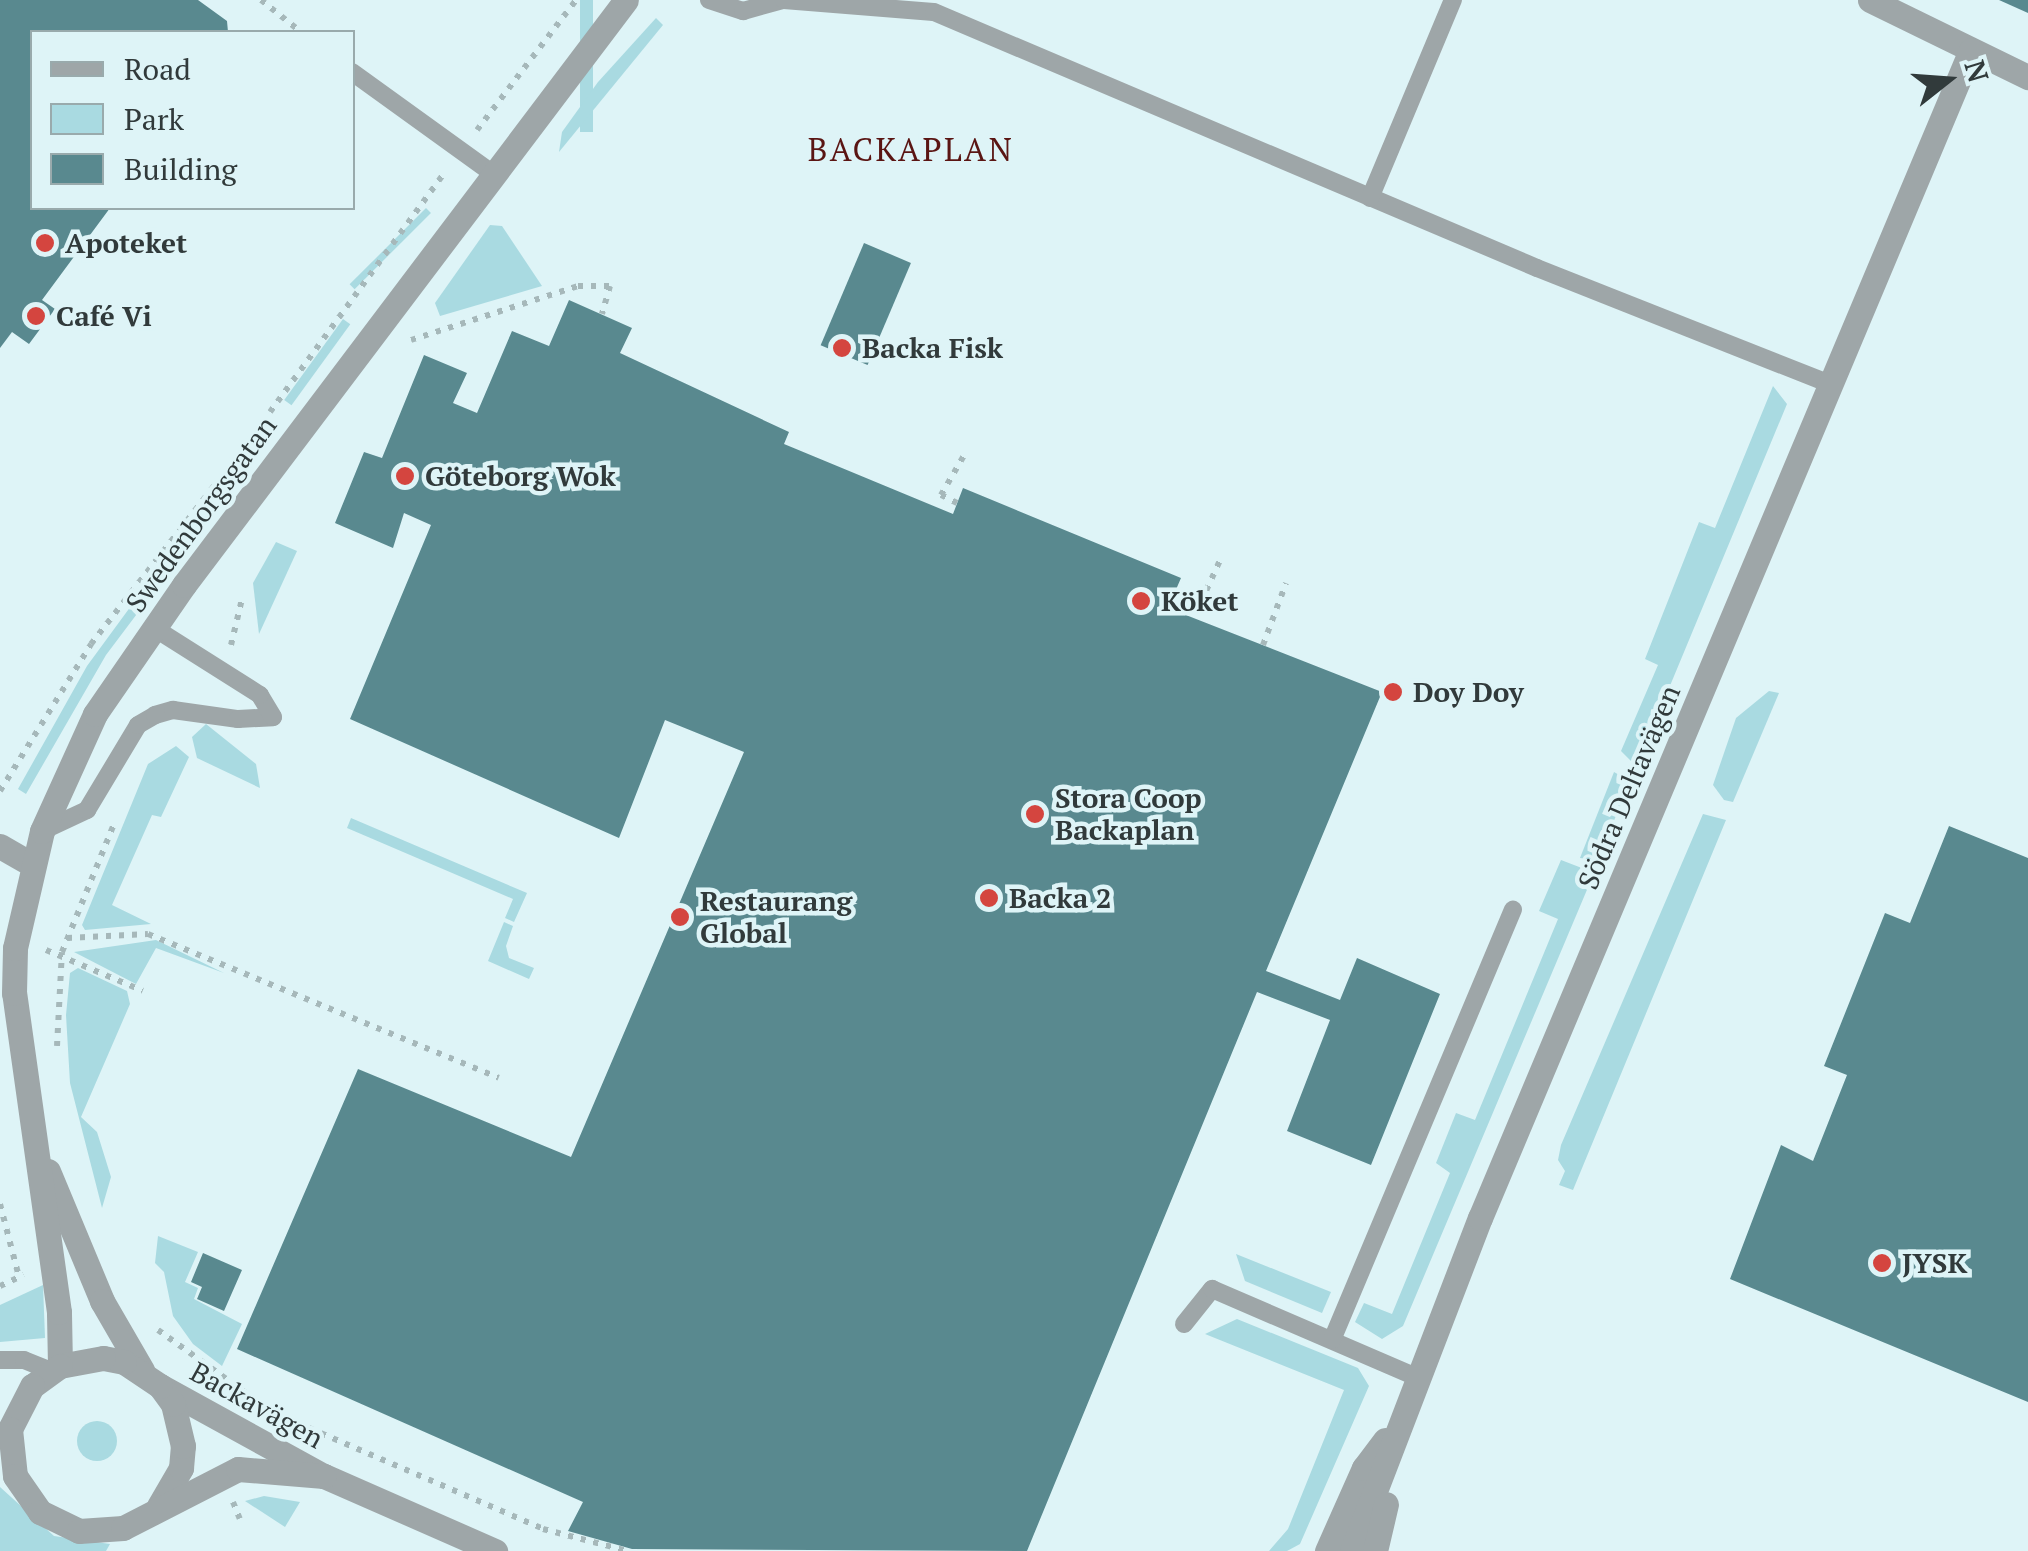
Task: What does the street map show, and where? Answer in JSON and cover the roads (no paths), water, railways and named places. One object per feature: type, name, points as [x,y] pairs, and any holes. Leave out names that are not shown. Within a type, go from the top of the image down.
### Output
[{"type":"street","name":"Swedenborgsgatan","points":[[55,1368],[59,1312],[36,1138],[7,994],[31,864],[42,831],[95,714],[154,628],[492,172],[626,0]]},
{"type":"street","points":[[1870,0],[2028,77]]},
{"type":"street","name":"Södra Deltavägen","points":[[1352,1551],[1480,1218],[1972,50]]},
{"type":"street","points":[[0,846],[31,864]]},
{"type":"street","name":"Swedenborgsgatan","points":[[36,1138],[102,1301],[152,1379]]},
{"type":"street","points":[[130,1551],[181,1468],[183,1446],[177,1414],[152,1379],[102,1358],[55,1368],[18,1406],[8,1473],[40,1512],[79,1531],[100,1532],[151,1512]]},
{"type":"street","name":"Backavägen","points":[[152,1379],[324,1476],[495,1551]]},
{"type":"street","points":[[1328,1551],[1364,1468],[1408,1407]]},
{"type":"street","points":[[1375,1551],[1408,1407]]},
{"type":"street","name":"Backavägen","points":[[151,1512],[238,1469],[324,1476]]},
{"type":"lane","points":[[709,0],[743,11],[783,0],[934,12],[1370,198],[1830,384]]},
{"type":"lane","points":[[1370,198],[1453,0]]},
{"type":"lane","points":[[355,74],[492,172]]},
{"type":"lane","points":[[42,831],[87,810],[138,725],[155,715],[173,710],[238,720],[273,716],[260,695],[215,671],[154,628]]},
{"type":"lane","points":[[1332,1340],[1513,910]]},
{"type":"lane","points":[[1184,1324],[1212,1289],[1419,1378]]},
{"type":"lane","points":[[0,1360],[24,1360],[55,1368]]},
{"type":"place","name":"Apoteket","points":[[45,243]]},
{"type":"place","name":"Café Vi","points":[[36,316]]},
{"type":"place","name":"Backa Fisk","points":[[842,348]]},
{"type":"place","name":"Göteborg Wok","points":[[405,476]]},
{"type":"place","name":"Köket","points":[[1141,601]]},
{"type":"place","name":"Doy Doy","points":[[1393,692]]},
{"type":"place","name":"Stora Coop Backaplan","points":[[1035,814]]},
{"type":"place","name":"Backa 2","points":[[989,898]]},
{"type":"place","name":"Restaurang Global","points":[[680,917]]},
{"type":"place","name":"JYSK","points":[[1882,1263]]},
{"type":"district","name":"BACKAPLAN","points":[[911,149]]}]
